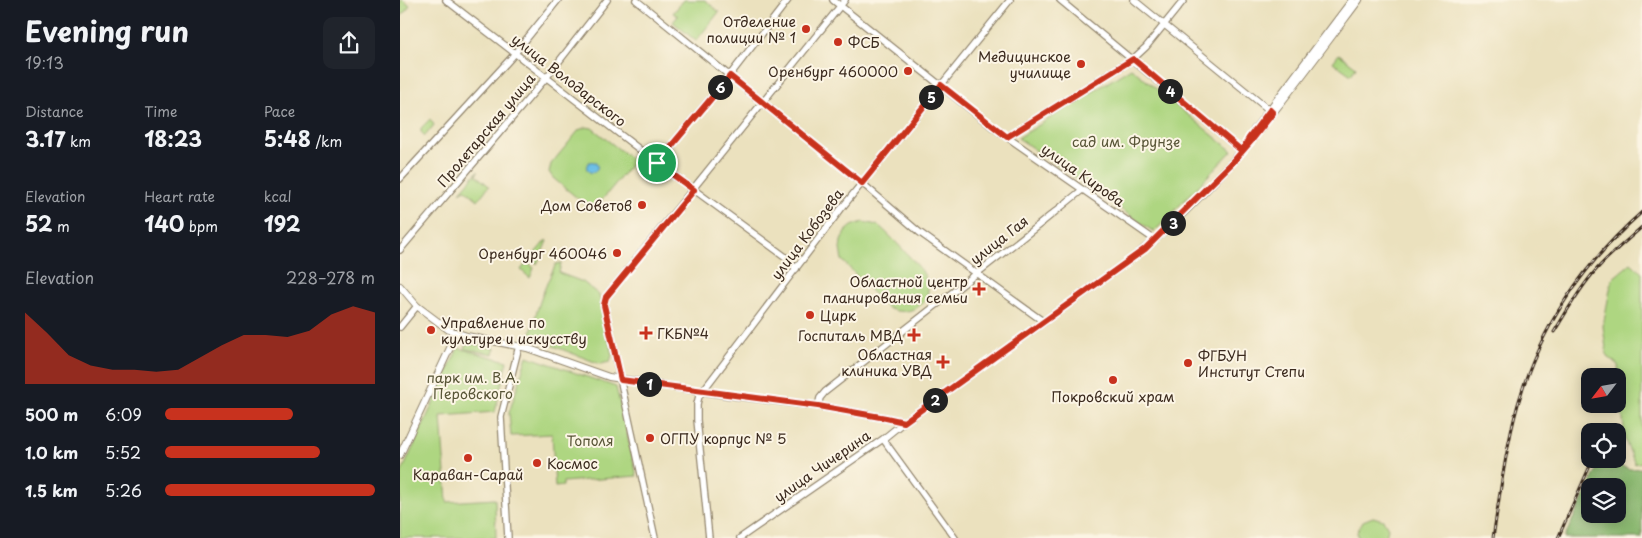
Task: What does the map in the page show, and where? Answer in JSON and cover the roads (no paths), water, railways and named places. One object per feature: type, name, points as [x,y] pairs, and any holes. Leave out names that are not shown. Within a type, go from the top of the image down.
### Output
[{"type":"main road","name":"улица Володарского","points":[[446,0],[657,163],[786,258],[796,269]]},
{"type":"main road","points":[[400,179],[515,53],[558,0]]},
{"type":"main road","name":"Пролетарская улица","points":[[400,250],[546,78],[607,0]]},
{"type":"main road","points":[[636,0],[862,183],[919,232],[1044,322]]},
{"type":"main road","points":[[657,163],[730,76],[788,0]]},
{"type":"main road","name":"улица Кирова","points":[[833,0],[1007,137],[1156,240]]},
{"type":"main road","points":[[655,538],[604,305],[606,297],[845,0]]},
{"type":"main road","name":"улица Кобозева","points":[[702,391],[862,183],[1010,0]]},
{"type":"main road","points":[[1060,0],[1242,151]]},
{"type":"main road","points":[[1134,0],[1271,111]]},
{"type":"main road","points":[[1007,137],[1133,59],[1184,0]]},
{"type":"main road","name":"улица Чичерина","points":[[740,538],[883,439],[904,422],[1134,258],[1156,240],[1252,140],[1352,0]]},
{"type":"main road","name":"улица Чичерина","points":[[1271,111],[1358,0]]},
{"type":"main road","name":"улица Гая","points":[[818,406],[820,398],[825,392],[1082,190]]},
{"type":"main road","points":[[400,286],[417,306],[435,320],[457,333],[519,346],[621,380],[818,406],[904,422]]},
{"type":"main road","points":[[400,327],[417,306]]},
{"type":"main road","points":[[400,455],[457,333]]},
{"type":"main road","points":[[508,538],[501,416],[519,346]]},
{"type":"main road","points":[[702,391],[696,404],[709,538]]},
{"type":"main road","points":[[883,439],[956,538]]},
{"type":"water","points":[[592,161],[598,167],[592,173],[586,167]]},
{"type":"railway","points":[[1493,538],[1514,420],[1527,376],[1538,349],[1551,323],[1583,275],[1601,253],[1642,212]]},
{"type":"railway","points":[[1554,332],[1590,277],[1612,253],[1642,227]]},
{"type":"railway","points":[[1558,538],[1589,468]]},
{"type":"place","name":"Отделение полиции № 1","points":[[806,29]]},
{"type":"place","name":"ФСБ","points":[[838,42]]},
{"type":"place","name":"Медицинское училище","points":[[1081,64]]},
{"type":"place","name":"Оренбург 460000","points":[[908,71]]},
{"type":"place","name":"Дом Советов","points":[[642,205]]},
{"type":"place","name":"Оренбург 460046","points":[[617,253]]},
{"type":"place","name":"Областной центр планирования семьи","points":[[979,289]]},
{"type":"place","name":"Цирк","points":[[810,315]]},
{"type":"place","name":"Управление по культуре и искусству","points":[[431,330]]},
{"type":"place","name":"ГКБ№4","points":[[646,333]]},
{"type":"place","name":"Госпиталь МВД","points":[[914,335]]},
{"type":"place","name":"Областная клиника УВД","points":[[943,362]]},
{"type":"place","name":"ФГБУН Институт Степи","points":[[1188,363]]},
{"type":"place","name":"Покровский храм","points":[[1113,380]]},
{"type":"place","name":"ОГПУ корпус № 5","points":[[650,438]]},
{"type":"place","name":"Караван-Сарай","points":[[468,458]]},
{"type":"place","name":"Космос","points":[[537,463]]},
{"type":"park label","name":"сад им. Фрунзе","points":[[1126,141]]},
{"type":"park label","name":"парк им. В.А. Перовского","points":[[473,386]]},
{"type":"park label","name":"Тополя","points":[[590,440]]}]
